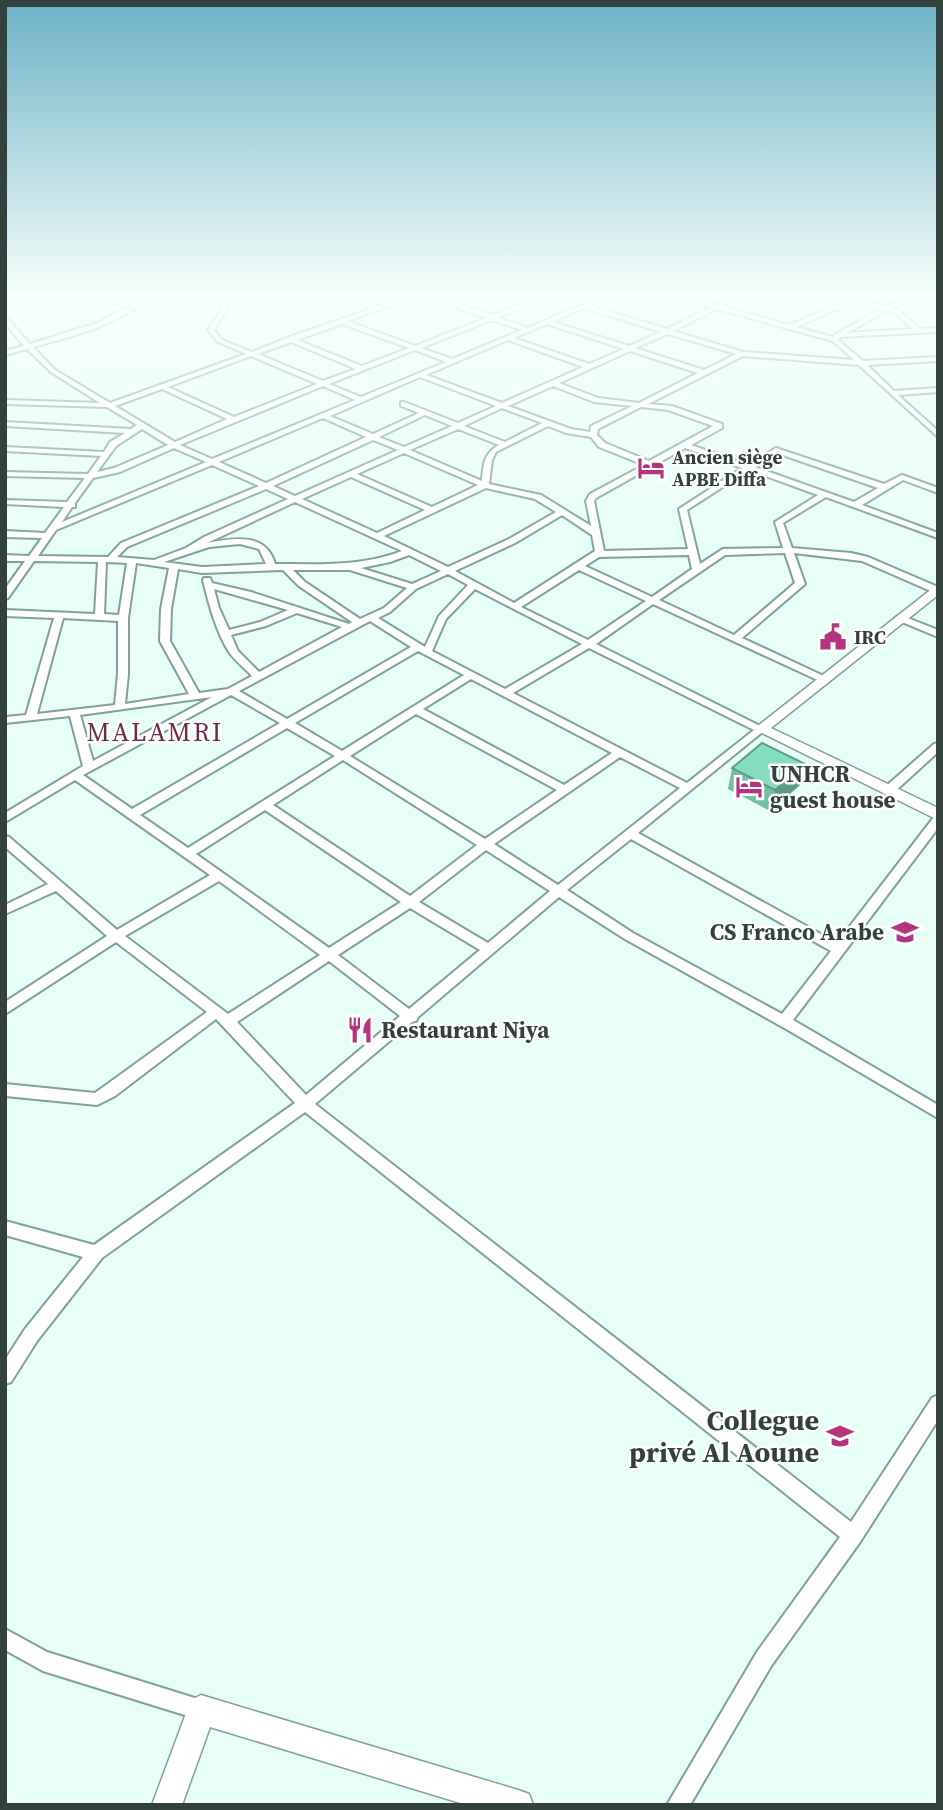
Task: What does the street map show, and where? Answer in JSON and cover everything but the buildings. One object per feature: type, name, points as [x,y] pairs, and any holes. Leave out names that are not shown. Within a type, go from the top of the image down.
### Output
[{"type":"street","points":[[67,379],[176,446],[377,536],[514,607],[938,815]]},
{"type":"street","points":[[5,402],[110,405],[178,379]]},
{"type":"street","points":[[310,379],[362,400]]},
{"type":"street","points":[[5,474],[92,476],[117,470],[233,419],[337,379]]},
{"type":"street","points":[[55,528],[214,464],[322,415],[410,379]]},
{"type":"street","points":[[432,379],[548,423],[577,433],[593,435],[602,445],[649,464]]},
{"type":"street","points":[[190,549],[208,538],[353,475],[559,379]]},
{"type":"street","points":[[593,435],[599,425],[687,379]]},
{"type":"street","points":[[878,379],[938,435]]},
{"type":"street","points":[[552,383],[602,401],[677,411],[719,426],[591,498],[599,554]]},
{"type":"street","points":[[161,386],[233,419]]},
{"type":"street","points":[[892,393],[938,390]]},
{"type":"street","points":[[404,404],[505,444]]},
{"type":"street","points":[[99,618],[106,561],[124,545],[267,486],[426,412]]},
{"type":"street","points":[[322,415],[485,485],[529,493],[597,534]]},
{"type":"street","points":[[485,485],[489,457],[493,451],[548,423]]},
{"type":"street","points":[[5,424],[131,431]]},
{"type":"street","points":[[926,425],[938,425]]},
{"type":"street","points":[[7,591],[72,505],[113,444],[141,426]]},
{"type":"street","points":[[685,446],[938,536]]},
{"type":"street","points":[[5,449],[106,454]]},
{"type":"street","points":[[696,570],[683,509],[776,450],[884,487]]},
{"type":"street","points":[[353,475],[432,510]]},
{"type":"street","points":[[855,505],[902,477],[938,491]]},
{"type":"street","points":[[377,536],[485,485]]},
{"type":"street","points":[[735,639],[800,584],[780,526],[781,519],[824,495]]},
{"type":"street","points":[[5,502],[72,505]]},
{"type":"street","points":[[5,818],[89,767],[355,624],[387,610],[413,587],[512,541],[560,513]]},
{"type":"street","points":[[5,534],[48,536]]},
{"type":"street","points":[[157,562],[190,549],[221,543],[259,546],[266,552],[271,567]]},
{"type":"street","points":[[5,1376],[31,1335],[96,1253],[305,1104],[558,891],[937,589],[865,559],[789,550],[729,551],[719,554],[653,602],[505,693]]},
{"type":"street","points":[[5,558],[132,560],[202,570],[350,567],[387,560],[408,552]]},
{"type":"street","points":[[514,607],[599,554],[692,552]]},
{"type":"street","points":[[120,708],[123,618],[132,560]]},
{"type":"street","points":[[174,566],[164,633],[170,650],[196,697]]},
{"type":"street","points":[[579,566],[824,680]]},
{"type":"street","points":[[285,567],[302,584],[355,624]]},
{"type":"street","points":[[350,567],[413,587]]},
{"type":"street","points":[[202,570],[225,635],[234,652],[258,676]]},
{"type":"street","points":[[132,814],[423,650],[442,618],[474,584]]},
{"type":"street","points":[[209,585],[355,624]]},
{"type":"street","points":[[225,635],[263,624],[296,610]]},
{"type":"street","points":[[5,613],[123,618]]},
{"type":"street","points":[[31,717],[59,616]]},
{"type":"street","points":[[371,618],[423,650],[686,787]]},
{"type":"street","points":[[900,618],[938,634]]},
{"type":"street","points":[[189,853],[470,675]]},
{"type":"street","points":[[5,720],[75,714],[232,691],[342,755],[629,936],[784,1021],[938,1112]]},
{"type":"street","points":[[415,709],[565,790]]},
{"type":"street","points":[[75,714],[89,767]]},
{"type":"street","points":[[888,790],[938,746]]},
{"type":"street","points":[[5,1090],[97,1099],[110,1092],[221,1017],[410,902],[486,844],[619,753]]},
{"type":"street","points":[[75,775],[329,953],[411,1017]]},
{"type":"street","points":[[264,804],[410,902],[491,950]]},
{"type":"street","points":[[784,1021],[938,820]]},
{"type":"street","points":[[630,833],[840,950]]},
{"type":"street","points":[[5,840],[116,936],[221,1017],[305,1104],[853,1535]]},
{"type":"street","points":[[5,1009],[116,936],[220,875]]},
{"type":"street","points":[[5,910],[58,885]]},
{"type":"street","points":[[5,1228],[96,1253]]},
{"type":"street","points":[[678,1805],[764,1659],[853,1535],[938,1405]]},
{"type":"street","points":[[5,1639],[43,1661],[518,1805]]},
{"type":"street","points":[[167,1805],[201,1710]]},
{"type":"place","name":"Ancien siège APBE Diffa","points":[[651,468]]},
{"type":"place","name":"IRC","points":[[833,637]]},
{"type":"place","name":"UNHCR guest house","points":[[749,787]]},
{"type":"place","name":"CS Franco Arabe","points":[[905,932]]},
{"type":"place","name":"Restaurant Niya","points":[[360,1030]]},
{"type":"place","name":"Collegue privé Al Aoune","points":[[840,1436]]},
{"type":"district","name":"MALAMRI","points":[[155,732]]}]
